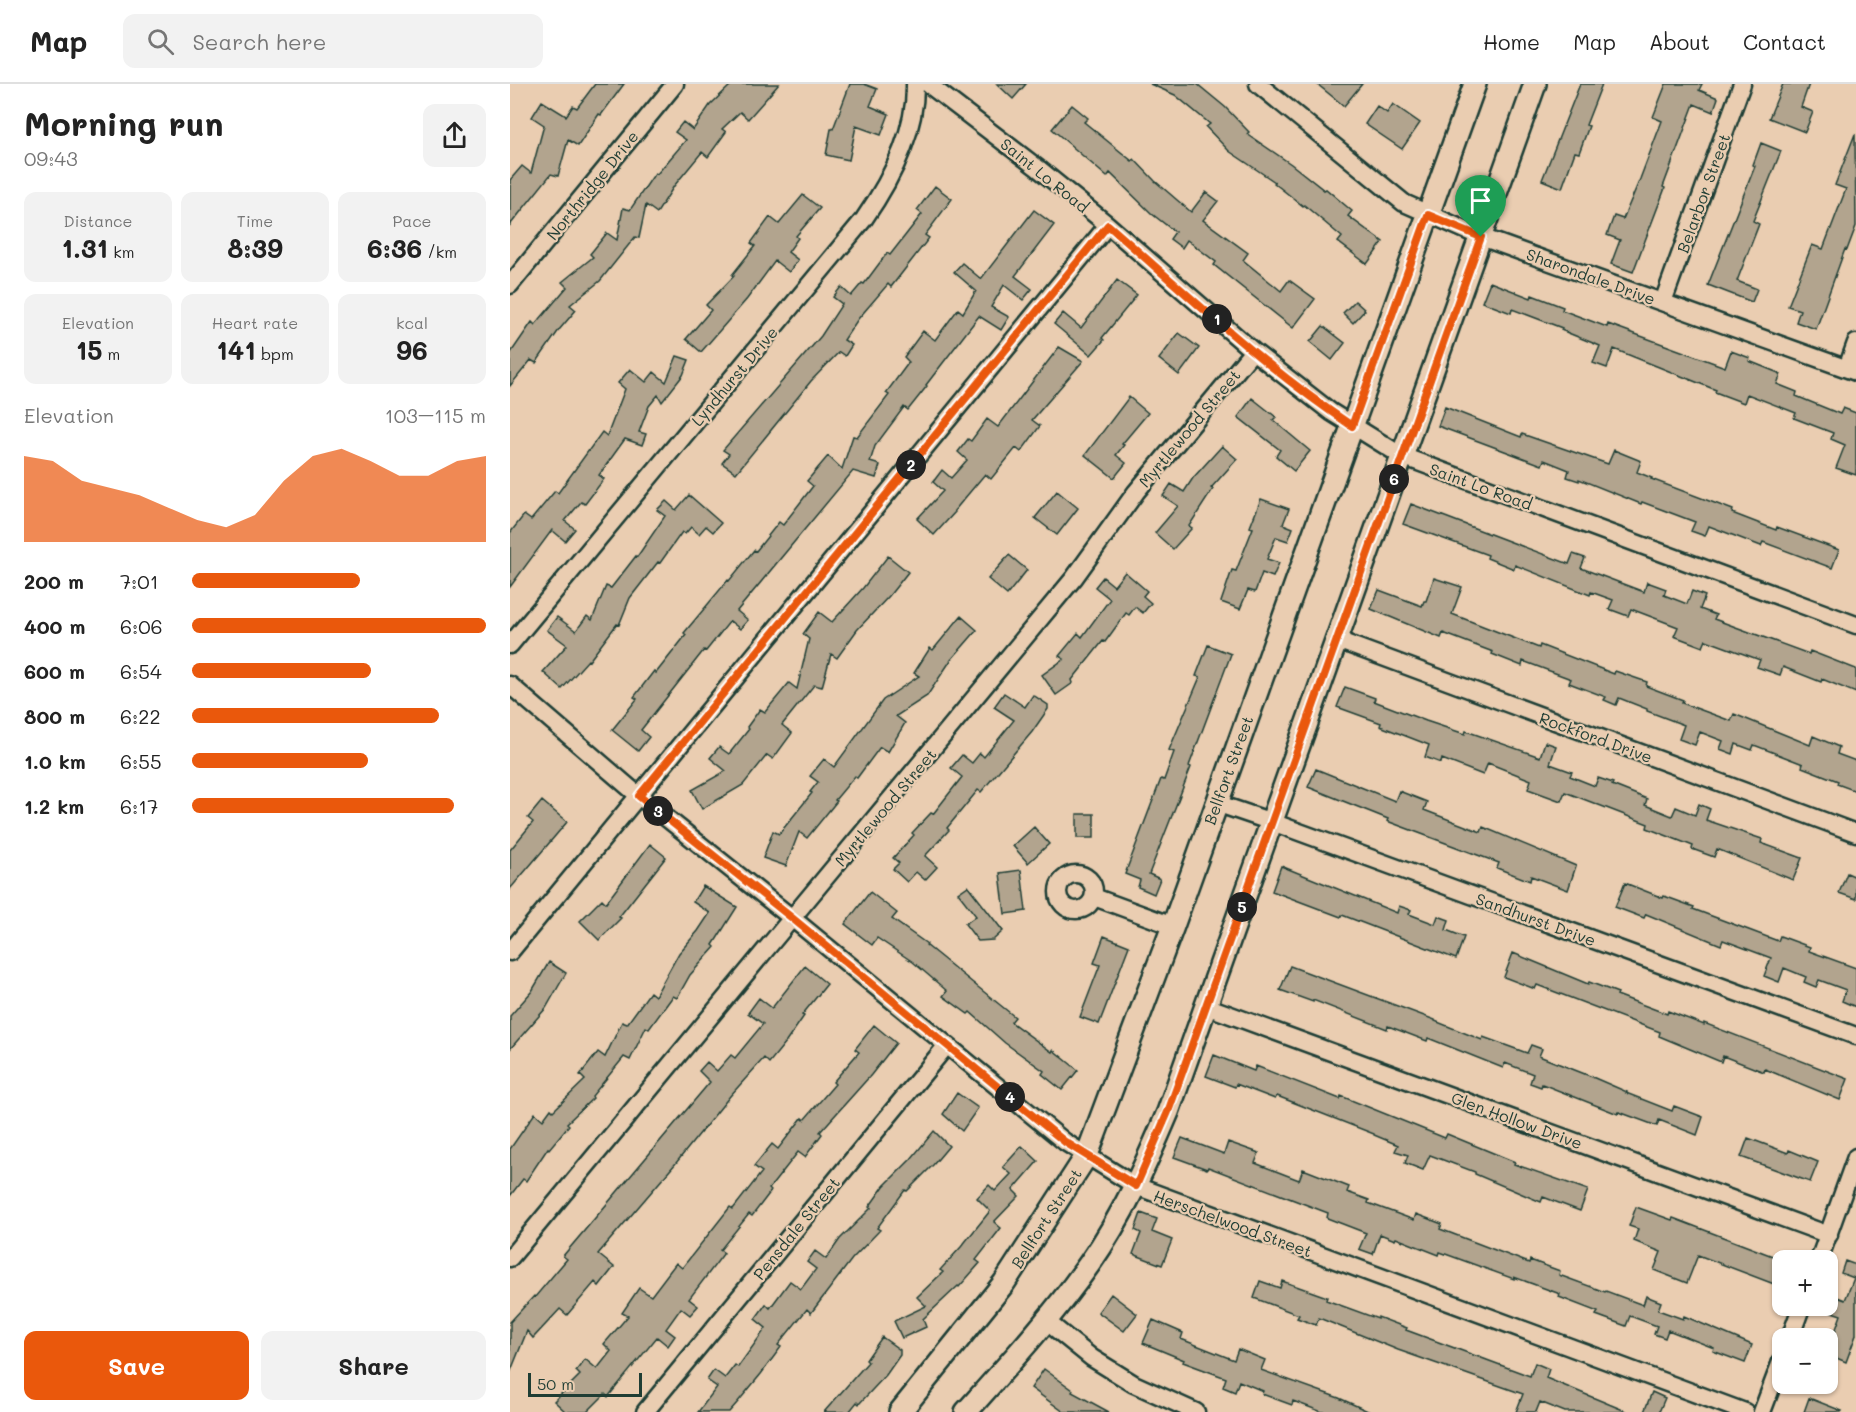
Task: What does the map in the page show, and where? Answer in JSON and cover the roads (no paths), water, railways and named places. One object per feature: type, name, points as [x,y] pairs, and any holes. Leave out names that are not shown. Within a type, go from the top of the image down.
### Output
[{"type":"main road","name":"Bellfort Street","points":[[900,1412],[1004,1283],[1087,1155],[1173,926],[1475,84]]},
{"type":"main road","points":[[966,1412],[1046,1321],[1091,1262],[1136,1186],[1168,1112],[1535,84]]},
{"type":"street","name":"Northridge Drive","points":[[510,285],[675,84]]},
{"type":"street","name":"Lyndhurst Drive","points":[[510,645],[864,219],[885,189],[904,146],[915,97],[915,84]]},
{"type":"street","name":"Saint Lo Road","points":[[928,84],[1108,225],[1253,351],[1331,412],[1402,456],[1856,625]]},
{"type":"street","name":"Sharondale Drive","points":[[1258,84],[1404,203],[1428,215],[1481,237],[1851,370]]},
{"type":"street","name":"Belarbor Street","points":[[1663,302],[1742,84]]},
{"type":"street","points":[[510,952],[1108,225]]},
{"type":"street","points":[[1851,370],[1856,343]]},
{"type":"street","name":"Myrtlewood Street","points":[[510,1258],[1074,578],[1143,483],[1253,351]]},
{"type":"street","name":"Rockford Drive","points":[[1337,640],[1856,833]]},
{"type":"street","name":"Herschelwood Street","points":[[510,685],[639,796],[1065,1142],[1136,1186],[1745,1412]]},
{"type":"street","name":"Sandhurst Drive","points":[[1216,803],[1856,1036]]},
{"type":"street","points":[[1094,897],[1173,926]]},
{"type":"street","name":"Glen Hollow Drive","points":[[1206,1006],[1828,1234]]},
{"type":"street","name":"Pensdale Street","points":[[645,1412],[947,1045]]},
{"type":"street","points":[[1822,1250],[1856,1157]]},
{"type":"street","points":[[1046,1321],[1092,1359],[1134,1384],[1196,1412]]},
{"type":"street","points":[[1762,1412],[1772,1386]]}]
